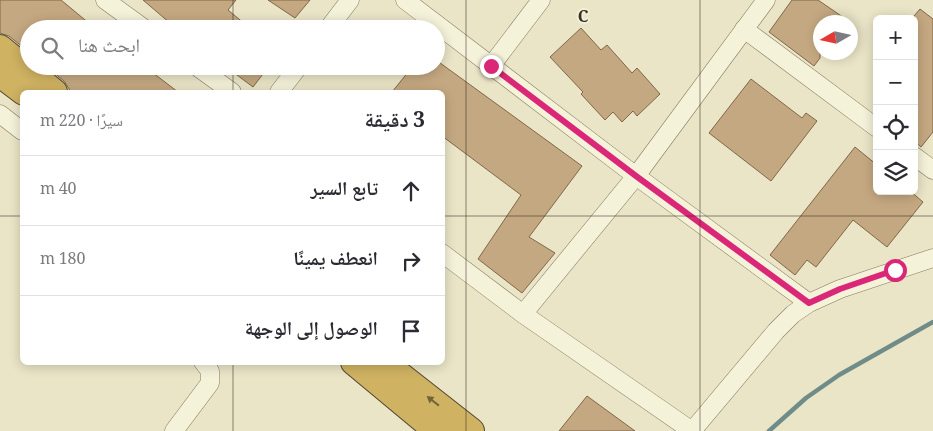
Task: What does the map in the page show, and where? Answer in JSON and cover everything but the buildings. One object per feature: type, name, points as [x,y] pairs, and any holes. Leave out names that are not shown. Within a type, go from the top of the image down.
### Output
[{"type":"highway","points":[[0,48],[20,64]]},
{"type":"highway","points":[[0,74],[21,90]]},
{"type":"highway","points":[[33,75],[52,90]]},
{"type":"highway","points":[[358,365],[437,431]]},
{"type":"highway","points":[[387,365],[471,431]]},
{"type":"street","points":[[105,0],[132,20]]},
{"type":"street","points":[[335,20],[350,0]]},
{"type":"street","points":[[405,0],[431,20]]},
{"type":"street","points":[[491,66],[541,0]]},
{"type":"street","points":[[523,314],[636,176],[766,0]]},
{"type":"street","points":[[744,29],[873,125]]},
{"type":"street","points":[[445,31],[636,176],[809,303]]},
{"type":"street","points":[[208,75],[229,90]]},
{"type":"street","points":[[281,90],[292,75]]},
{"type":"street","points":[[0,114],[20,129]]},
{"type":"street","points":[[918,159],[933,170]]},
{"type":"street","points":[[445,254],[523,314],[692,431],[776,331],[793,314],[809,303],[840,289],[933,258]]},
{"type":"street","points":[[174,431],[210,383],[210,371],[205,365]]},
{"type":"waterway","points":[[769,431],[806,398],[839,375],[933,322]]},
{"type":"route","points":[[491,66],[636,176],[809,303],[840,289],[895,270]]}]
